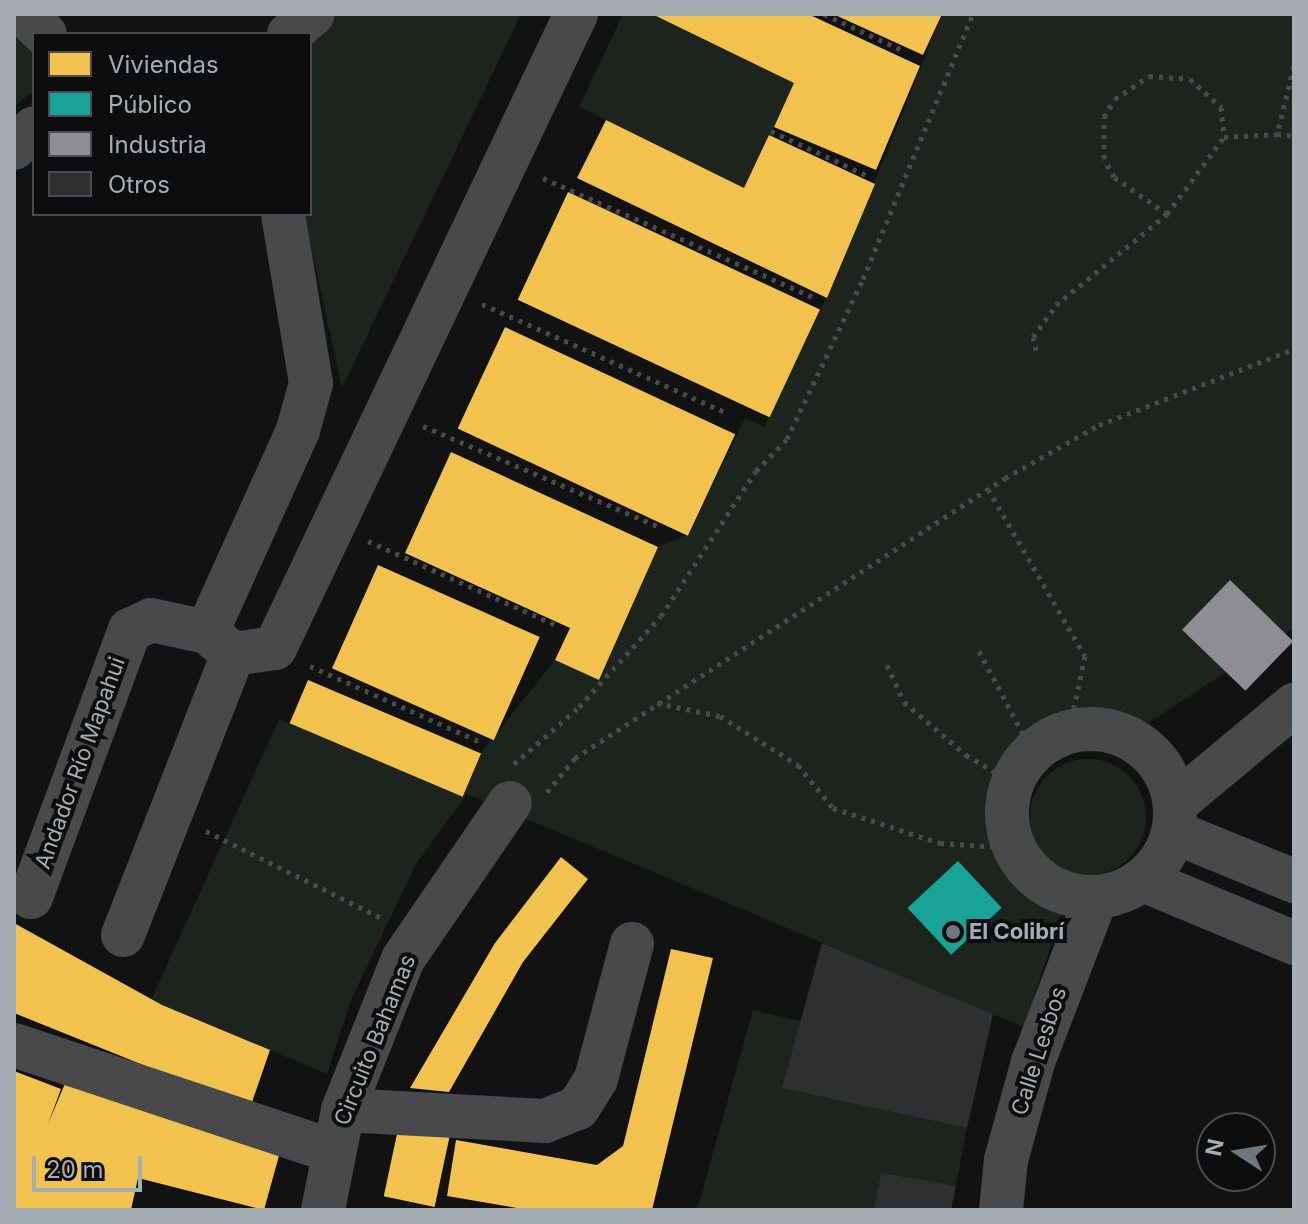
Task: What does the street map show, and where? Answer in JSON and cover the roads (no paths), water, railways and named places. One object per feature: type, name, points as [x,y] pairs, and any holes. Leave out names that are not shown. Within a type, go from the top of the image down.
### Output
[{"type":"street","points":[[24,14],[43,32]]},
{"type":"street","points":[[291,32],[313,14]]},
{"type":"street","points":[[220,643],[275,648],[338,527],[388,411],[509,163],[576,14]]},
{"type":"street","points":[[14,148],[32,130]]},
{"type":"street","points":[[123,935],[173,814],[220,643],[298,430],[311,383],[283,216]]},
{"type":"street","name":"Andador Río Mapahui","points":[[31,897],[130,630],[151,620],[220,643]]},
{"type":"street","points":[[1174,818],[1168,777],[1129,736],[1103,728],[1038,755],[1007,810],[1016,848],[1043,883],[1096,898],[1143,880],[1174,818],[1294,705]]},
{"type":"street","name":"Circuito Bahamas","points":[[323,1210],[338,1130],[419,936],[510,803]]},
{"type":"street","points":[[1174,818],[1294,881]]},
{"type":"street","points":[[1143,880],[1294,943]]},
{"type":"street","name":"Calle Lesbos","points":[[1001,1210],[1006,1160],[1033,1062],[1096,898]]},
{"type":"street","points":[[14,1045],[338,1130],[545,1121],[578,1108],[596,1079],[632,944]]},
{"type":"place","name":"El Colibrí","points":[[953,932]]}]
